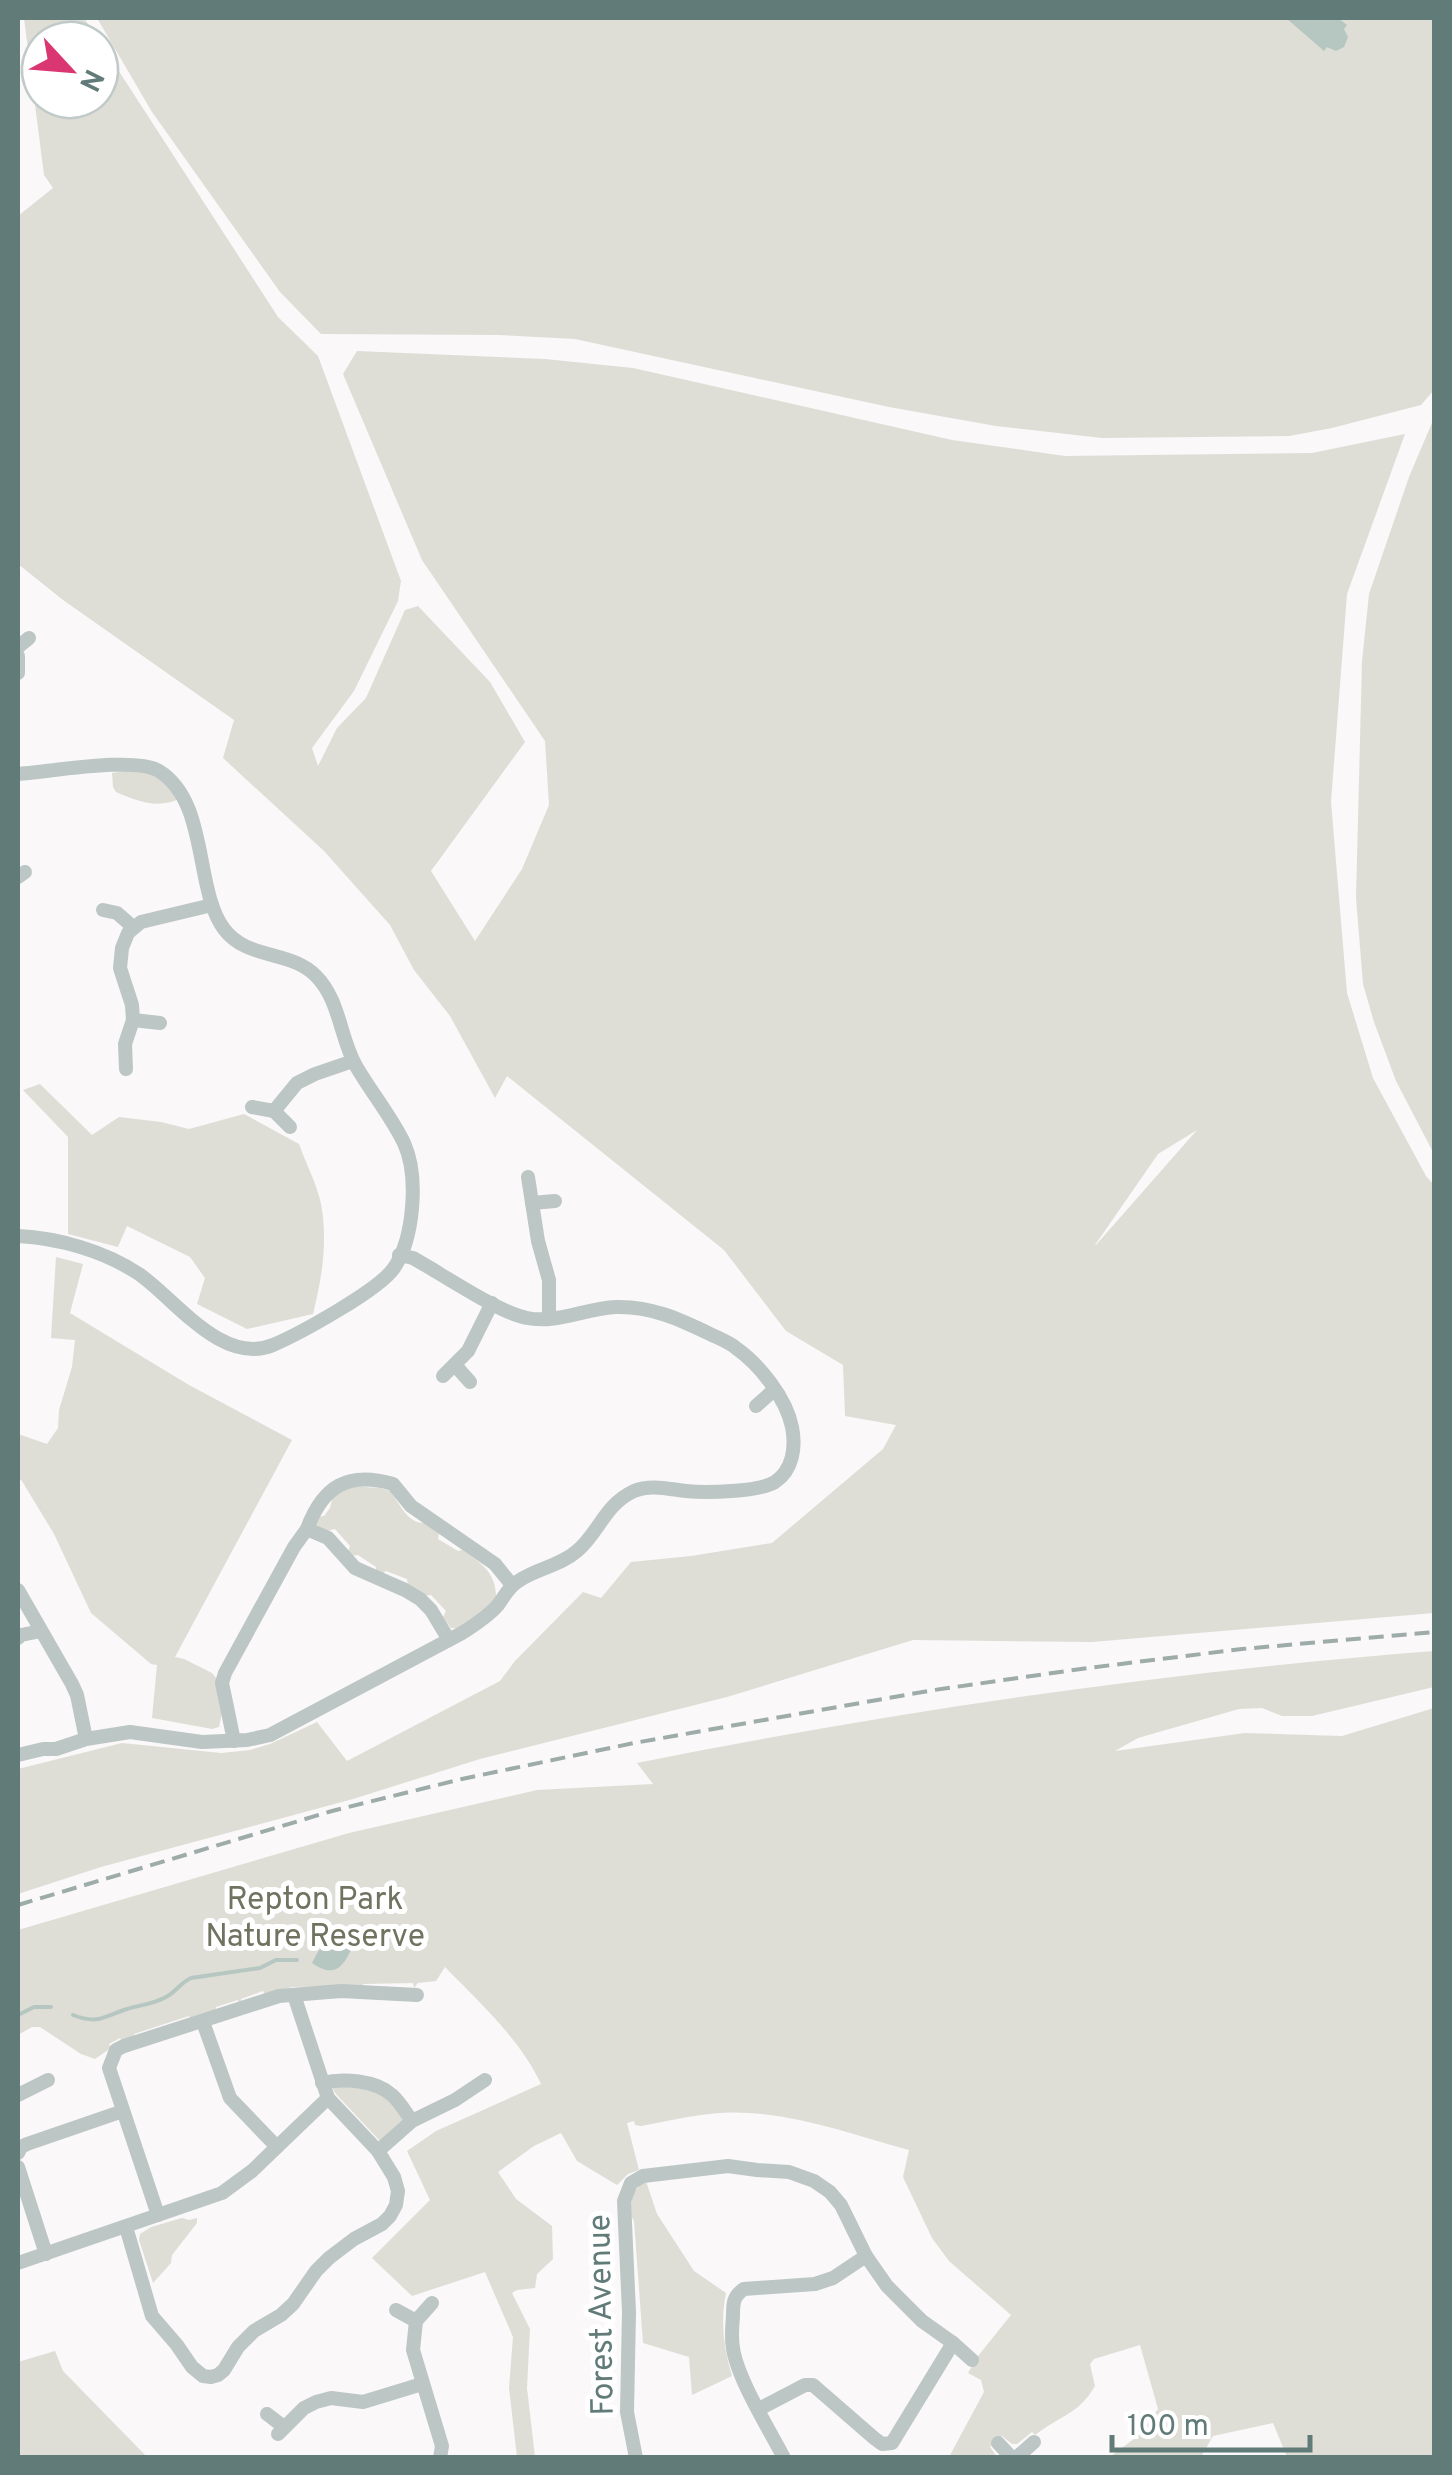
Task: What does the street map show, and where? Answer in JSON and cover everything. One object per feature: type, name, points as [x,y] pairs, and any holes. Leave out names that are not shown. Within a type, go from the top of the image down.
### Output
[{"type":"street","points":[[18,656],[18,673]]},
{"type":"street","points":[[18,774],[123,764],[148,766],[162,772],[174,784],[200,844],[212,905],[222,926],[238,942],[263,954],[290,960],[315,975],[328,991],[353,1061],[404,1144],[413,1202],[399,1255],[387,1275],[360,1296],[261,1348],[220,1339],[124,1266],[63,1242],[18,1236]]},
{"type":"street","points":[[126,1069],[124,1044],[133,1020],[120,968],[122,948],[133,927],[212,905]]},
{"type":"street","points":[[104,910],[118,913],[133,927]]},
{"type":"street","points":[[133,1020],[160,1023]]},
{"type":"street","points":[[274,1112],[297,1083],[353,1061]]},
{"type":"street","points":[[252,1106],[274,1112],[290,1126]]},
{"type":"street","points":[[528,1177],[538,1241],[550,1280],[549,1318]]},
{"type":"street","points":[[532,1203],[555,1201]]},
{"type":"street","points":[[18,1755],[130,1732],[202,1742],[270,1735],[449,1640],[492,1612],[512,1585],[580,1550],[606,1512],[630,1492],[650,1487],[690,1492],[753,1488],[774,1483],[788,1467],[794,1450],[791,1422],[777,1394],[736,1348],[662,1312],[634,1306],[524,1318],[413,1258],[399,1255]]},
{"type":"street","points":[[442,1376],[468,1351],[492,1303]]},
{"type":"street","points":[[455,1365],[470,1382]]},
{"type":"street","points":[[756,1406],[777,1394]]},
{"type":"street","points":[[234,1741],[222,1684],[225,1673],[316,1510],[342,1482],[354,1478],[393,1484],[411,1506],[495,1564],[512,1585]]},
{"type":"street","points":[[306,1529],[328,1538],[355,1568],[420,1599],[449,1640]]},
{"type":"street","points":[[18,1590],[77,1695],[86,1738]]},
{"type":"street","points":[[18,1638],[41,1631]]},
{"type":"street","points":[[158,2215],[109,2068],[116,2050],[264,2000],[341,1991],[417,1995]]},
{"type":"street","points":[[126,2227],[152,2316],[192,2368],[211,2378],[224,2370],[245,2338],[293,2304],[328,2258],[390,2216],[398,2191],[389,2167],[328,2098],[294,1995]]},
{"type":"street","points":[[203,2022],[226,2092],[277,2147]]},
{"type":"street","points":[[18,2095],[48,2080]]},
{"type":"street","points":[[322,2082],[338,2080],[374,2086],[393,2096],[412,2121]]},
{"type":"street","points":[[378,2151],[412,2121],[456,2100],[485,2080]]},
{"type":"street","points":[[18,2263],[222,2193],[246,2176],[328,2098]]},
{"type":"street","points":[[18,2153],[27,2144],[123,2111]]},
{"type":"street","name":"Forest Avenue","points":[[636,2458],[627,2412],[629,2312],[624,2201],[631,2183],[643,2176],[724,2166],[794,2172],[822,2186],[842,2205],[866,2256],[887,2286],[922,2321],[972,2360]]},
{"type":"street","points":[[18,2167],[46,2254]]},
{"type":"street","points":[[784,2458],[738,2369],[733,2350],[736,2294],[744,2289],[815,2284],[833,2278],[866,2256]]},
{"type":"street","points":[[432,2303],[416,2321],[413,2350],[442,2446],[440,2458]]},
{"type":"street","points":[[396,2310],[416,2321]]},
{"type":"street","points":[[759,2409],[805,2385],[813,2385],[882,2444],[892,2443],[953,2343]]},
{"type":"street","points":[[268,2414],[281,2430],[316,2402],[336,2398],[363,2402],[422,2384]]},
{"type":"street","points":[[998,2444],[1014,2458],[1034,2442]]},
{"type":"green space","points":[[24,18],[84,18],[85,20]]},
{"type":"green space","points":[[1434,18],[1434,390],[1421,405],[1289,436],[1102,438],[996,426],[889,407],[575,339],[321,334],[280,292],[152,112],[120,57],[120,20],[98,20]]},
{"type":"green space","points":[[120,73],[278,317],[318,356],[401,581],[398,601],[354,691],[312,748],[318,766],[337,728],[366,698],[405,610],[418,606],[490,682],[525,742],[431,871],[475,941],[522,869],[549,805],[545,741],[422,560],[343,374],[357,351],[545,359],[633,368],[952,440],[1065,456],[1312,453],[1405,434],[1347,594],[1331,802],[1347,993],[1373,1078],[1434,1185],[1434,1613],[1092,1642],[913,1640],[727,1697],[480,1759],[18,1894],[18,1769],[122,1743],[221,1753],[250,1750],[317,1722],[347,1761],[500,1681],[583,1592],[601,1598],[631,1562],[772,1543],[883,1449],[896,1425],[845,1416],[843,1365],[786,1331],[724,1250],[507,1076],[495,1098],[450,1016],[414,970],[390,925],[324,851],[223,758],[234,720],[18,564],[18,216],[53,188],[44,175],[37,120],[120,120]],"holes":[[[1197,1130],[1095,1245],[1158,1154]]]},
{"type":"green space","points":[[1434,418],[1434,1154],[1396,1081],[1374,1022],[1363,984],[1356,898],[1362,661],[1369,594],[1409,477]]},
{"type":"green space","points":[[112,773],[155,773],[179,799],[155,804],[116,792]]},
{"type":"green space","points":[[40,1084],[92,1135],[119,1117],[189,1129],[244,1114],[299,1144],[317,1189],[323,1218],[323,1259],[313,1314],[247,1329],[197,1304],[205,1278],[190,1257],[127,1226],[118,1247],[68,1234],[68,1137],[23,1090]]},
{"type":"green space","points":[[56,1257],[83,1264],[70,1313],[189,1385],[292,1440],[175,1657],[217,1679],[222,1713],[219,1727],[152,1718],[157,1665],[91,1613],[54,1534],[18,1478],[18,1434],[47,1444],[58,1428],[59,1410],[72,1367],[75,1340],[51,1338]]},
{"type":"green space","points":[[350,1486],[390,1491],[409,1517],[426,1523],[439,1534],[438,1539],[482,1565],[494,1583],[496,1599],[463,1629],[451,1628],[443,1617],[446,1611],[431,1595],[423,1596],[408,1586],[407,1579],[386,1571],[376,1574],[376,1567],[358,1555],[351,1556],[350,1546],[335,1529],[327,1531],[316,1526],[317,1517],[324,1516],[333,1496]]},
{"type":"green space","name":"Repton Park Nature Reserve","points":[[1434,1651],[1434,1687],[1312,1716],[1282,1716],[1262,1708],[1239,1709],[1138,1738],[1115,1751],[1245,1733],[1342,1736],[1434,1708],[1434,2457],[1287,2457],[1273,2423],[1213,2436],[1201,2457],[1110,2457],[1139,2435],[1158,2409],[1140,2345],[1094,2359],[1090,2364],[1095,2386],[1089,2396],[1035,2435],[1032,2432],[1017,2444],[1002,2436],[990,2447],[997,2457],[949,2457],[984,2392],[981,2380],[968,2373],[1011,2315],[949,2261],[932,2238],[903,2177],[909,2150],[810,2122],[736,2112],[641,2126],[634,2121],[627,2123],[639,2170],[617,2185],[577,2161],[561,2133],[534,2146],[498,2172],[516,2199],[552,2226],[553,2259],[537,2274],[535,2288],[512,2293],[530,2329],[527,2388],[535,2457],[517,2457],[509,2388],[513,2337],[485,2272],[412,2296],[372,2258],[430,2200],[407,2151],[436,2131],[541,2084],[511,2037],[445,1967],[436,1981],[418,1983],[414,1988],[413,1983],[363,1984],[362,1989],[292,1987],[265,1995],[263,1991],[241,1999],[242,2003],[238,2000],[216,2007],[216,2011],[192,2020],[189,2016],[134,2034],[134,2039],[122,2042],[120,2038],[95,2059],[40,2027],[18,2035],[18,1930],[349,1833],[537,1790],[653,1784],[637,1763],[835,1726],[1134,1682]]},
{"type":"green space","points":[[335,2086],[377,2093],[393,2104],[404,2123],[380,2141],[335,2093]]},
{"type":"green space","points":[[646,2181],[657,2214],[694,2271],[726,2293],[724,2335],[732,2376],[692,2395],[689,2357],[643,2343],[634,2221],[629,2204],[633,2193]]},
{"type":"green space","points":[[182,2218],[197,2218],[197,2223],[153,2283],[140,2234]]},
{"type":"green space","points":[[55,2351],[63,2371],[147,2457],[18,2457],[18,2362]]},
{"type":"shaded area","points":[[1286,18],[1338,18],[1347,25],[1344,47],[1336,51],[1327,47],[1324,51]]},
{"type":"shaded area","points":[[341,1927],[352,1931],[355,1940],[340,1967],[328,1970],[312,1963],[324,1943]]},
{"type":"waterway","points":[[73,2015],[101,2018],[161,1999],[191,1978],[260,1968],[276,1960],[297,1960]]},
{"type":"waterway","points":[[18,2015],[34,2007],[51,2007]]},
{"type":"railway","points":[[18,1905],[332,1811],[634,1743],[934,1690],[1088,1668],[1434,1632]]}]
